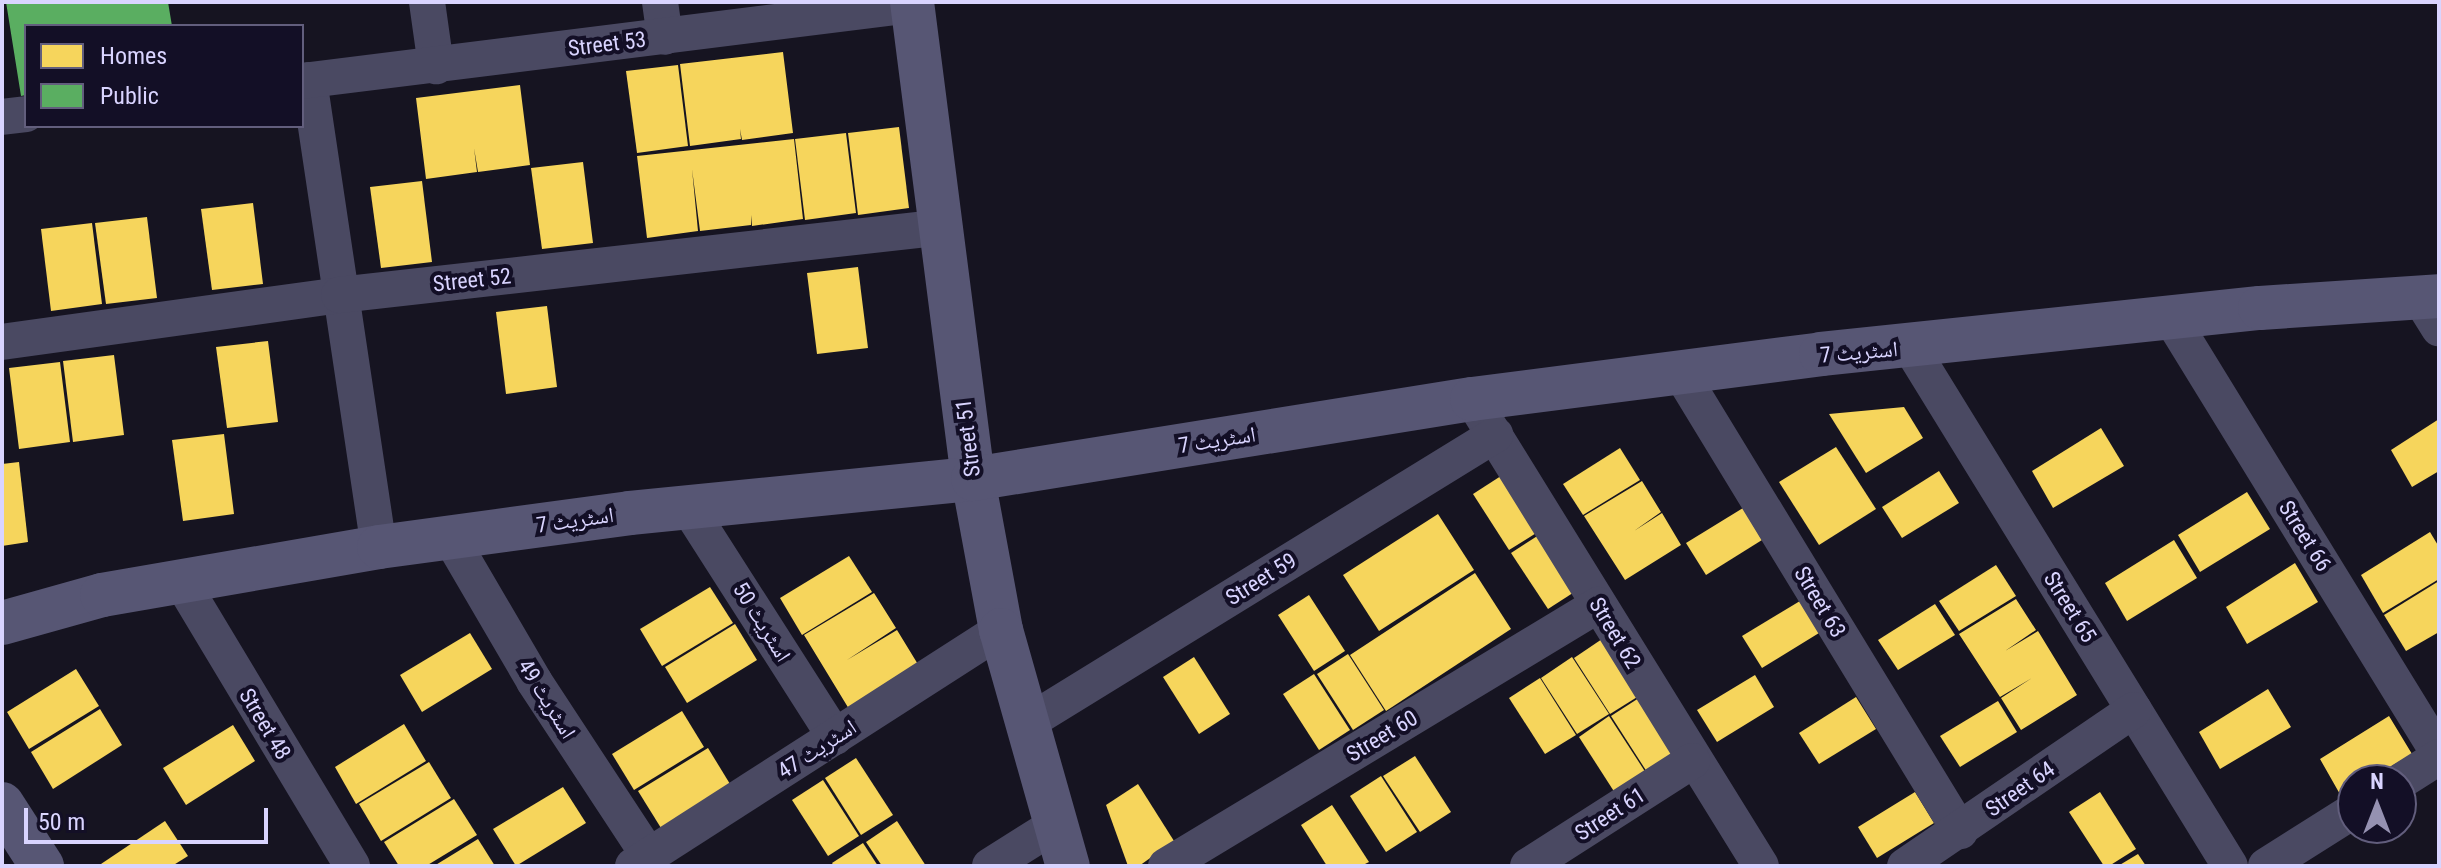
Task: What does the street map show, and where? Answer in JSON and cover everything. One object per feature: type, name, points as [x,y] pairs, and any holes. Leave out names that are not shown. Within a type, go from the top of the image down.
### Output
[{"type":"street","points":[[427,2],[436,66]]},
{"type":"street","points":[[660,2],[665,37]]},
{"type":"street","name":"Street 53","points":[[306,80],[665,37],[912,3]]},
{"type":"street","name":"Street 51","points":[[912,3],[944,227],[973,479],[1001,630],[1068,866]]},
{"type":"street","points":[[306,80],[379,547]]},
{"type":"street","points":[[2,117],[24,114]]},
{"type":"street","name":"Street 52","points":[[2,342],[339,295],[944,227]]},
{"type":"street","name":"اسٹریٹ 7","points":[[2,623],[102,595],[379,547],[688,507],[973,479],[1472,399],[1680,372],[2171,318],[2433,307]]},
{"type":"street","name":"Street 66","points":[[2171,318],[2439,756]]},
{"type":"street","name":"Street 65","points":[[1911,348],[2230,866]]},
{"type":"street","name":"Street 63","points":[[1680,372],[1960,831]]},
{"type":"street","name":"Street 62","points":[[1472,399],[1692,761],[1761,866]]},
{"type":"street","name":"Street 59","points":[[1027,723],[1495,435]]},
{"type":"street","name":"اسٹریٹ 50","points":[[688,507],[835,737]]},
{"type":"street","name":"اسٹریٹ 49","points":[[450,537],[641,861]]},
{"type":"street","name":"Street 48","points":[[181,581],[352,866]]},
{"type":"street","name":"Street 60","points":[[1166,866],[1598,605]]},
{"type":"street","name":"اسٹریٹ 47","points":[[641,861],[1001,630]]},
{"type":"street","name":"Street 64","points":[[1905,866],[2134,710]]},
{"type":"street","points":[[2417,770],[2439,756]]},
{"type":"street","name":"Street 61","points":[[1528,866],[1692,761]]},
{"type":"street","points":[[2,804],[42,866]]},
{"type":"street","points":[[2266,866],[2337,821]]},
{"type":"street","points":[[990,866],[1055,825]]},
{"type":"building: Homes","points":[[783,52],[793,133],[742,140],[740,129],[741,139],[690,146],[680,64]]},
{"type":"building: Homes","points":[[678,65],[688,146],[637,153],[626,71]]},
{"type":"building: Homes","points":[[520,85],[530,165],[478,172],[474,148],[477,172],[426,179],[416,98]]},
{"type":"building: Homes","points":[[899,127],[909,208],[858,215],[848,133]]},
{"type":"building: Homes","points":[[846,133],[856,213],[805,220],[795,139]]},
{"type":"building: Homes","points":[[794,139],[803,219],[752,226],[751,215],[751,225],[700,231],[692,169],[698,231],[647,238],[637,156]]},
{"type":"building: Homes","points":[[583,162],[593,243],[542,249],[531,168]]},
{"type":"building: Homes","points":[[422,181],[432,262],[381,268],[370,187]]},
{"type":"building: Homes","points":[[253,203],[263,284],[212,290],[201,209]]},
{"type":"building: Homes","points":[[147,217],[157,298],[106,304],[95,223]]},
{"type":"building: Homes","points":[[92,223],[102,304],[51,311],[41,229]]},
{"type":"building: Homes","points":[[858,267],[868,348],[817,354],[807,273]]},
{"type":"building: Homes","points":[[547,306],[557,387],[506,394],[496,312]]},
{"type":"building: Homes","points":[[268,341],[278,422],[227,428],[216,347]]},
{"type":"building: Homes","points":[[114,355],[124,435],[73,442],[63,361]]},
{"type":"building: Homes","points":[[60,362],[70,442],[19,449],[9,368]]},
{"type":"building: Homes","points":[[1904,407],[1923,438],[1866,473],[1829,414]]},
{"type":"building: Homes","points":[[2439,419],[2439,471],[2412,487],[2391,450]]},
{"type":"building: Homes","points":[[2101,428],[2124,466],[2053,508],[2032,471]]},
{"type":"building: Homes","points":[[224,434],[234,514],[183,521],[172,440]]},
{"type":"building: Homes","points":[[1836,447],[1876,509],[1819,545],[1779,482]]},
{"type":"building: Homes","points":[[1620,448],[1640,480],[1583,515],[1563,484]]},
{"type":"building: Homes","points":[[19,462],[28,542],[2,546],[2,464]]},
{"type":"building: Homes","points":[[1939,471],[1959,503],[1902,538],[1882,507]]},
{"type":"building: Homes","points":[[1504,474],[1541,530],[1509,550],[1473,494]]},
{"type":"building: Homes","points":[[1642,481],[1661,512],[1634,531],[1662,513],[1681,545],[1625,580],[1584,516]]},
{"type":"building: Homes","points":[[2247,492],[2270,529],[2200,572],[2178,535]]},
{"type":"building: Homes","points":[[1743,508],[1762,540],[1706,575],[1686,543]]},
{"type":"building: Homes","points":[[1438,514],[1474,570],[1379,631],[1343,575]]},
{"type":"building: Homes","points":[[2430,532],[2439,547],[2439,579],[2383,613],[2361,575]]},
{"type":"building: Homes","points":[[1542,533],[1579,589],[1548,609],[1511,553]]},
{"type":"building: Homes","points":[[2174,540],[2197,578],[2127,621],[2105,583]]},
{"type":"building: Homes","points":[[849,556],[872,592],[802,635],[780,598]]},
{"type":"building: Homes","points":[[2295,563],[2318,602],[2247,644],[2226,607]]},
{"type":"building: Homes","points":[[1996,565],[2016,596],[1959,631],[1939,601]]},
{"type":"building: Homes","points":[[1475,573],[1511,629],[1386,711],[1350,655]]},
{"type":"building: Homes","points":[[2439,581],[2439,632],[2406,651],[2384,615]]},
{"type":"building: Homes","points":[[710,587],[733,623],[662,666],[640,629]]},
{"type":"building: Homes","points":[[874,593],[896,628],[847,660],[897,630],[919,666],[849,709],[804,635]]},
{"type":"building: Homes","points":[[1309,595],[1345,651],[1314,671],[1278,615]]},
{"type":"building: Homes","points":[[2016,599],[2036,630],[2005,651],[2038,631],[2077,695],[2021,730],[2001,698],[2032,678],[2000,697],[1959,634]]},
{"type":"building: Homes","points":[[1800,601],[1819,633],[1762,668],[1742,636]]},
{"type":"building: Homes","points":[[1935,604],[1955,635],[1898,670],[1878,640]]},
{"type":"building: Homes","points":[[735,624],[757,660],[687,703],[665,667]]},
{"type":"building: Homes","points":[[470,633],[492,669],[422,712],[400,675]]},
{"type":"building: Homes","points":[[1605,637],[1642,694],[1610,714],[1574,658]]},
{"type":"building: Homes","points":[[1348,654],[1384,710],[1353,730],[1317,674]]},
{"type":"building: Homes","points":[[1194,657],[1230,714],[1199,734],[1163,677]]},
{"type":"building: Homes","points":[[1572,657],[1609,714],[1577,734],[1541,678]]},
{"type":"building: Homes","points":[[76,669],[99,706],[29,749],[7,712]]},
{"type":"building: Homes","points":[[1314,674],[1350,730],[1319,750],[1283,694]]},
{"type":"building: Homes","points":[[1755,675],[1774,707],[1717,742],[1697,710]]},
{"type":"building: Homes","points":[[1540,678],[1576,735],[1545,754],[1509,698]]},
{"type":"building: Homes","points":[[2268,689],[2291,727],[2220,769],[2199,732]]},
{"type":"building: Homes","points":[[1642,696],[1679,752],[1647,772],[1611,716]]},
{"type":"building: Homes","points":[[1856,697],[1876,729],[1819,764],[1799,733]]},
{"type":"building: Homes","points":[[1998,701],[2017,732],[1960,767],[1940,736]]},
{"type":"building: Homes","points":[[100,709],[122,745],[53,789],[31,752]]},
{"type":"building: Homes","points":[[682,711],[704,747],[634,790],[612,754]]},
{"type":"building: Homes","points":[[1609,716],[1646,773],[1615,793],[1579,737]]},
{"type":"building: Homes","points":[[2389,716],[2412,754],[2395,764],[2337,764],[2337,789],[2320,759]]},
{"type":"building: Homes","points":[[404,724],[426,761],[356,804],[335,767]]},
{"type":"building: Homes","points":[[233,725],[255,761],[186,805],[163,768]]},
{"type":"building: Homes","points":[[708,748],[730,784],[661,828],[638,791]]},
{"type":"building: Homes","points":[[1415,756],[1451,812],[1420,832],[1383,776]]},
{"type":"building: Homes","points":[[856,758],[893,815],[861,835],[825,778]]},
{"type":"building: Homes","points":[[429,762],[451,798],[381,841],[359,804]]},
{"type":"building: Homes","points":[[1381,776],[1417,832],[1386,852],[1350,796]]},
{"type":"building: Homes","points":[[823,780],[859,836],[828,856],[792,800]]},
{"type":"building: Homes","points":[[1138,784],[1174,841],[1139,866],[1128,866],[1106,805]]},
{"type":"building: Homes","points":[[563,787],[586,823],[516,866],[493,829]]},
{"type":"building: Homes","points":[[1915,792],[1934,823],[1877,858],[1858,827]]},
{"type":"building: Homes","points":[[2100,792],[2136,849],[2109,866],[2104,866],[2069,812]]},
{"type":"building: Homes","points":[[454,799],[477,835],[426,866],[399,866],[384,842]]},
{"type":"building: Homes","points":[[1332,805],[1369,862],[1361,866],[1327,866],[1301,825]]},
{"type":"building: Homes","points":[[165,821],[188,856],[172,866],[98,866]]},
{"type":"building: Homes","points":[[897,821],[926,866],[882,866],[866,842]]},
{"type":"building: Homes","points":[[478,839],[495,866],[434,866]]},
{"type":"building: Homes","points":[[863,843],[878,866],[834,866],[832,863]]},
{"type":"building: Homes","points":[[2138,854],[2146,866],[2118,866]]},
{"type":"building: Public","points":[[6,2],[168,2],[172,24],[24,24],[24,95],[21,96]]}]
